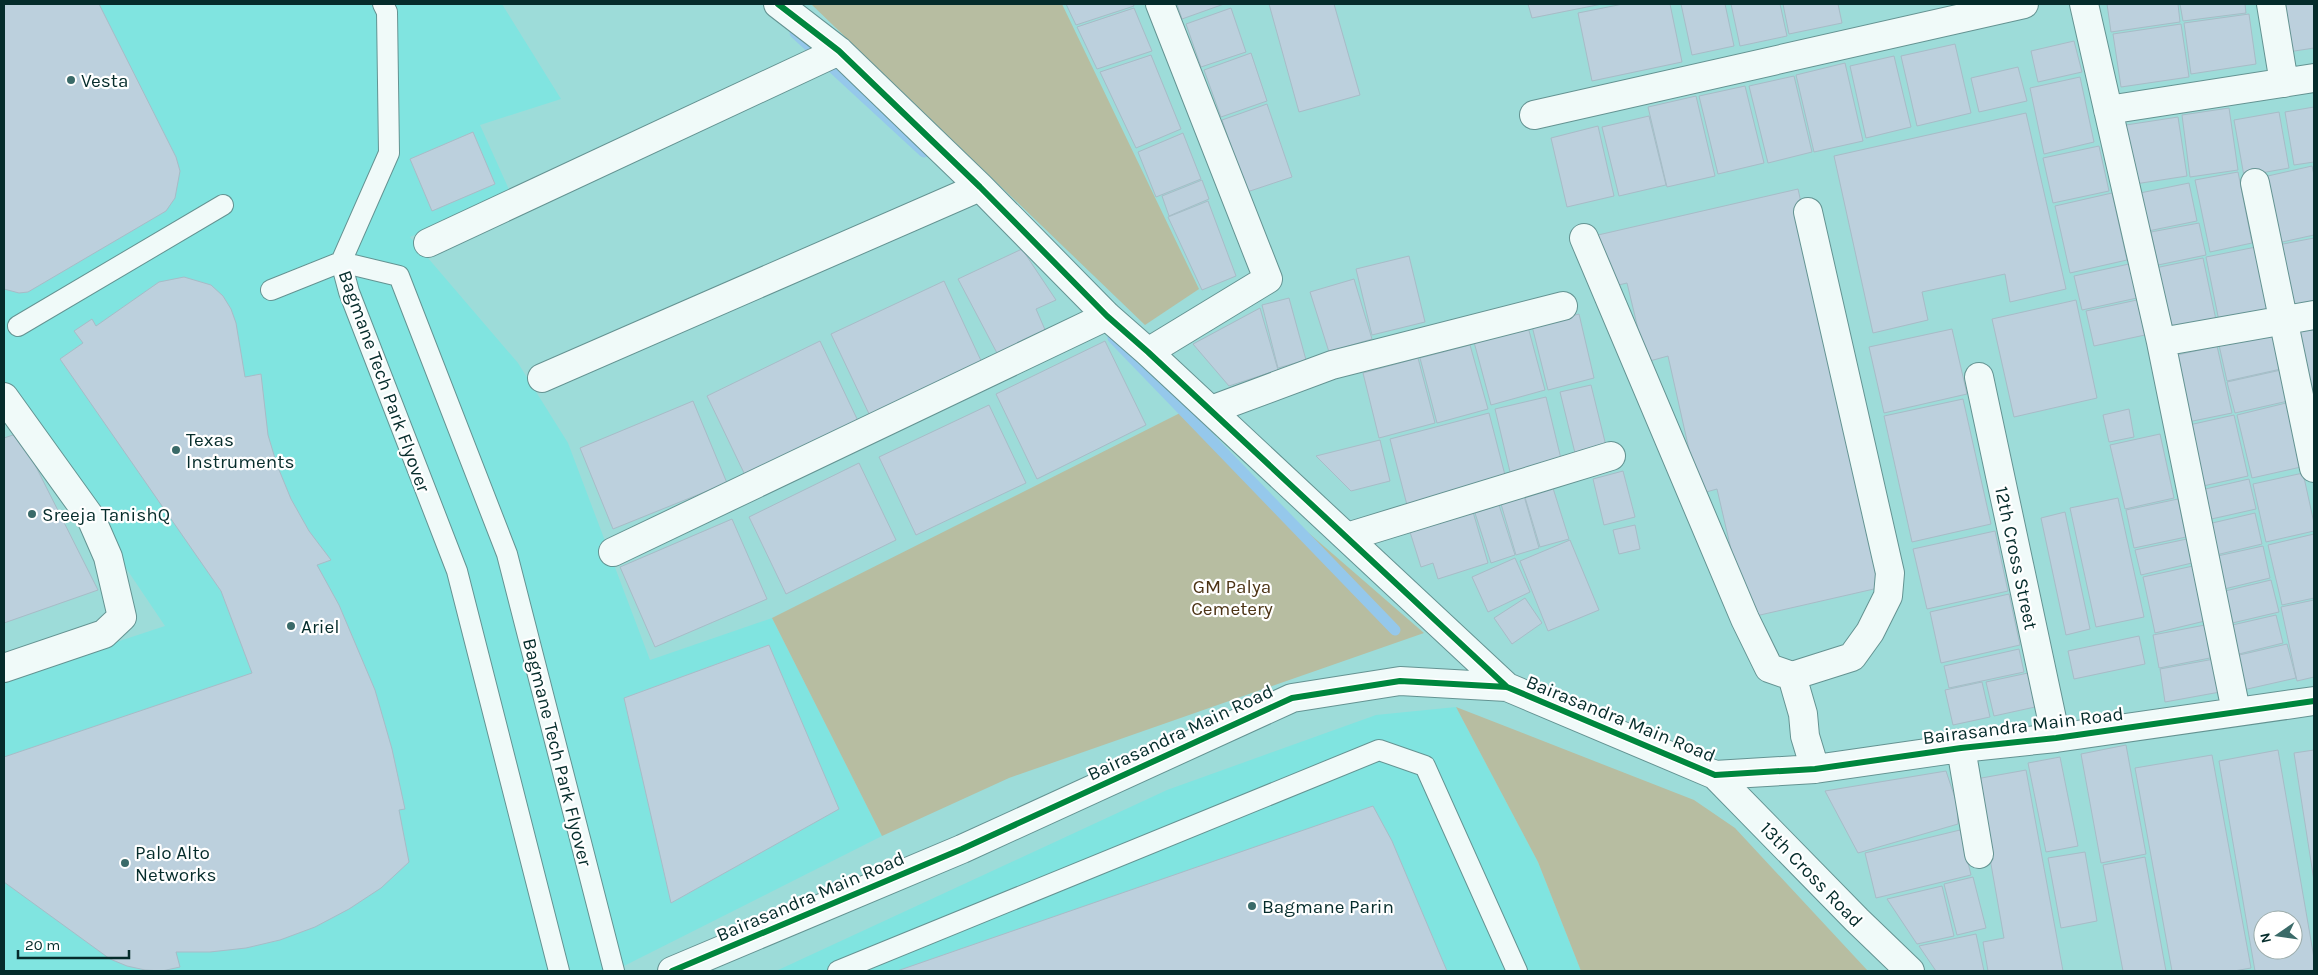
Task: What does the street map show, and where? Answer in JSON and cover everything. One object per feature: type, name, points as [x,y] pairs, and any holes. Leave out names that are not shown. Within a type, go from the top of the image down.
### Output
[{"type":"street","points":[[778,4],[839,51],[980,187],[1106,316],[1211,410],[1507,687]]},
{"type":"street","points":[[1148,352],[1268,280],[1160,4]]},
{"type":"street","points":[[1534,115],[2024,4]]},
{"type":"street","points":[[2084,4],[2161,342],[2236,711]]},
{"type":"street","points":[[2271,4],[2284,84]]},
{"type":"street","points":[[428,244],[839,51]]},
{"type":"street","points":[[2108,110],[2314,78]]},
{"type":"street","points":[[2255,183],[2314,468]]},
{"type":"street","points":[[542,378],[980,187]]},
{"type":"street","points":[[1584,238],[1745,619],[1769,668],[1792,676],[1852,657],[1870,632],[1888,596],[1890,573],[1808,212]]},
{"type":"street","points":[[1211,410],[1332,365],[1563,306]]},
{"type":"street","points":[[2161,342],[2314,315]]},
{"type":"street","points":[[613,552],[1106,316]]},
{"type":"street","name":"12th Cross Street","points":[[1978,377],[2056,738]]},
{"type":"street","points":[[4,668],[104,634],[122,617],[108,556],[91,518],[7,408]]},
{"type":"street","points":[[1347,537],[1611,456]]},
{"type":"street","points":[[1792,676],[1803,714],[1805,736],[1815,770]]},
{"type":"street","name":"Bairasandra Main Road","points":[[672,971],[962,848],[1292,698],[1400,680],[1507,687],[1715,774],[1815,770],[1961,748],[2056,738],[2314,701]]},
{"type":"street","points":[[1961,748],[1979,854]]},
{"type":"street","name":"13th Cross Road","points":[[1715,774],[1857,920],[1910,971]]},
{"type":"lane","points":[[271,290],[341,262],[390,153],[387,12],[383,4]]},
{"type":"lane","points":[[18,326],[223,205]]},
{"type":"lane","name":"Bagmane Tech Park Flyover","points":[[560,971],[457,571],[349,292],[341,262],[399,276],[507,554],[614,971]]},
{"type":"lane","points":[[838,971],[1379,750],[1425,766],[1516,971]]},
{"type":"shaded area","points":[[4,4],[502,4],[561,99],[480,125],[511,194],[410,237],[518,363],[568,443],[650,660],[772,618],[882,836],[614,971],[4,971],[4,679],[165,626],[4,387]]},
{"type":"shaded area","points":[[1456,707],[1538,862],[1581,971],[776,971],[1167,790],[1376,715]]},
{"type":"green space","points":[[811,4],[1062,4],[1199,289],[1145,325]]},
{"type":"green space","name":"GM Palya Cemetery","points":[[1186,410],[1243,476],[1424,633],[1009,778],[882,836],[772,618]]},
{"type":"green space","points":[[1456,707],[1694,800],[1735,828],[1868,971],[1581,971],[1538,862]]},
{"type":"building","name":"Vesta","points":[[4,4],[99,4],[176,157],[180,171],[175,198],[166,211],[28,292],[19,293],[4,289]]},
{"type":"building","points":[[1066,4],[1133,4],[1134,6],[1076,25]]},
{"type":"building","points":[[1177,4],[1224,4],[1182,19]]},
{"type":"building","points":[[1269,4],[1334,4],[1360,95],[1299,112]]},
{"type":"building","points":[[1528,4],[1602,4],[1532,18]]},
{"type":"building","points":[[1623,4],[1670,4],[1682,62],[1592,81],[1578,13]]},
{"type":"building","points":[[1681,4],[1725,4],[1734,46],[1692,55]]},
{"type":"building","points":[[1731,4],[1780,4],[1787,36],[1740,46]]},
{"type":"building","points":[[1783,4],[1838,4],[1842,23],[1789,34]]},
{"type":"building","points":[[2107,4],[2178,4],[2180,22],[2111,32]]},
{"type":"building","points":[[2180,4],[2245,4],[2246,13],[2183,21]]},
{"type":"building","points":[[2281,4],[2314,4],[2314,48],[2288,52]]},
{"type":"building","points":[[1134,8],[1152,51],[1097,69],[1077,27]]},
{"type":"building","points":[[1231,8],[1246,52],[1201,67],[1186,24]]},
{"type":"building","points":[[2249,14],[2256,64],[2191,74],[2184,23]]},
{"type":"building","points":[[2181,24],[2189,77],[2121,87],[2113,34]]},
{"type":"building","points":[[2074,41],[2082,72],[2038,82],[2031,51]]},
{"type":"building","points":[[1955,44],[1971,113],[1917,126],[1901,56]]},
{"type":"building","points":[[1251,53],[1267,101],[1221,117],[1204,70]]},
{"type":"building","points":[[1151,55],[1181,129],[1136,148],[1100,72]]},
{"type":"building","points":[[1894,56],[1911,127],[1866,138],[1850,66]]},
{"type":"building","points":[[1845,63],[1863,141],[1814,152],[1796,75]]},
{"type":"building","points":[[2018,67],[2027,101],[1979,112],[1971,78]]},
{"type":"building","points":[[1794,76],[1812,152],[1768,163],[1749,86]]},
{"type":"building","points":[[2080,77],[2094,142],[2044,154],[2030,88]]},
{"type":"building","points":[[1745,86],[1764,163],[1718,174],[1699,96]]},
{"type":"building","points":[[1696,96],[1715,176],[1667,187],[1648,107]]},
{"type":"building","points":[[1267,104],[1292,177],[1247,192],[1222,120]]},
{"type":"building","points":[[2314,107],[2314,162],[2294,165],[2285,112]]},
{"type":"building","points":[[2229,108],[2238,170],[2190,177],[2182,115]]},
{"type":"building","points":[[2279,112],[2289,168],[2244,176],[2234,120]]},
{"type":"building","points":[[2026,113],[2066,289],[2010,302],[2005,274],[1922,292],[1928,320],[1873,333],[1834,156]]},
{"type":"building","points":[[1649,116],[1666,185],[1619,196],[1602,127]]},
{"type":"building","points":[[2178,117],[2187,176],[2135,184],[2126,125]]},
{"type":"building","points":[[1598,126],[1614,196],[1567,207],[1551,138]]},
{"type":"building","points":[[473,132],[495,184],[432,211],[410,159]]},
{"type":"building","points":[[1183,133],[1201,179],[1156,197],[1138,152]]},
{"type":"building","points":[[2099,146],[2109,191],[2053,203],[2043,158]]},
{"type":"building","points":[[2312,166],[2314,175],[2314,235],[2273,244],[2259,178]]},
{"type":"building","points":[[2238,172],[2252,243],[2210,252],[2195,180]]},
{"type":"building","points":[[1202,180],[1209,199],[1169,216],[1162,196]]},
{"type":"building","points":[[2189,183],[2197,221],[2148,231],[2140,193]]},
{"type":"building","points":[[1798,189],[1887,586],[1747,618],[1717,489],[1699,494],[1668,356],[1646,362],[1627,283],[1610,287],[1598,235]]},
{"type":"building","points":[[2112,193],[2127,260],[2070,273],[2055,206]]},
{"type":"building","points":[[1208,201],[1236,276],[1202,290],[1168,217]]},
{"type":"building","points":[[2199,223],[2206,255],[2158,265],[2151,232]]},
{"type":"building","points":[[2314,238],[2314,302],[2291,307],[2278,245]]},
{"type":"building","points":[[2256,247],[2269,311],[2219,321],[2206,257]]},
{"type":"building","points":[[1022,249],[1056,300],[1036,309],[1046,332],[997,353],[958,279]]},
{"type":"building","points":[[1409,256],[1425,322],[1372,335],[1356,269]]},
{"type":"building","points":[[2203,258],[2216,320],[2168,330],[2155,268]]},
{"type":"building","points":[[2129,264],[2137,298],[2082,310],[2074,276]]},
{"type":"building","name":"Ariel","points":[[184,277],[211,285],[223,296],[231,309],[236,323],[245,377],[261,374],[268,435],[277,465],[291,499],[309,531],[331,560],[317,565],[339,605],[375,690],[392,749],[405,809],[399,810],[409,862],[381,888],[349,909],[315,927],[280,940],[246,948],[210,952],[176,952],[180,967],[162,971],[127,966],[110,959],[4,882],[4,757],[252,673],[221,591],[60,359],[83,343],[74,331],[92,319],[96,326],[159,282]]},
{"type":"building","points":[[1354,279],[1372,339],[1329,352],[1310,292]]},
{"type":"building","points":[[944,281],[983,365],[871,418],[831,334]]},
{"type":"building","points":[[1289,298],[1306,360],[1278,368],[1262,305]]},
{"type":"building","points":[[2076,300],[2097,398],[2014,417],[1992,319]]},
{"type":"building","points":[[2137,300],[2145,335],[2094,346],[2086,311]]},
{"type":"building","points":[[1260,308],[1278,370],[1229,386],[1193,344]]},
{"type":"building","points":[[1579,314],[1594,378],[1548,390],[1532,326]]},
{"type":"building","points":[[2314,325],[2314,397],[2313,397],[2297,329]]},
{"type":"building","points":[[1528,327],[1545,390],[1491,405],[1474,342]]},
{"type":"building","points":[[1952,329],[1967,394],[1884,413],[1869,347]]},
{"type":"building","points":[[2273,333],[2281,369],[2227,381],[2219,345]]},
{"type":"building","points":[[820,341],[858,421],[745,475],[707,396]]},
{"type":"building","points":[[1105,341],[1146,425],[1037,479],[996,394]]},
{"type":"building","points":[[1470,345],[1488,409],[1437,423],[1420,358]]},
{"type":"building","points":[[2217,346],[2232,413],[2188,422],[2173,356]]},
{"type":"building","points":[[1418,358],[1435,423],[1379,438],[1363,373]]},
{"type":"building","points":[[2281,370],[2288,401],[2235,413],[2227,382]]},
{"type":"building","points":[[1591,385],[1606,446],[1575,453],[1560,392]]},
{"type":"building","points":[[1546,397],[1562,463],[1511,476],[1495,409]]},
{"type":"building","points":[[1963,399],[1991,524],[1912,542],[1884,416]]},
{"type":"building","points":[[693,401],[727,483],[613,529],[580,448]]},
{"type":"building","points":[[2286,403],[2301,467],[2252,478],[2237,415]]},
{"type":"building","points":[[989,405],[1026,483],[916,535],[879,457]]},
{"type":"building","points":[[2129,409],[2134,437],[2109,442],[2103,415]]},
{"type":"building","points":[[1489,413],[1506,479],[1407,505],[1390,439]]},
{"type":"building","points":[[2234,415],[2248,476],[2203,486],[2189,425]]},
{"type":"building","name":"Sreeja TanishQ","points":[[19,433],[98,590],[4,623],[4,438]]},
{"type":"building","points":[[2160,434],[2174,498],[2125,509],[2110,445]]},
{"type":"building","points":[[1380,440],[1390,481],[1351,491],[1316,456]]},
{"type":"building","points":[[859,463],[896,540],[786,594],[749,517]]},
{"type":"building","points":[[1623,471],[1635,517],[1604,525],[1593,479]]},
{"type":"building","points":[[2303,473],[2314,531],[2266,542],[2253,484]]},
{"type":"building","points":[[2249,479],[2256,509],[2207,520],[2201,490]]},
{"type":"building","points":[[1552,485],[1569,539],[1540,547],[1524,494]]},
{"type":"building","points":[[1524,496],[1539,548],[1516,555],[1501,504]]},
{"type":"building","points":[[2118,498],[2144,617],[2096,627],[2070,508]]},
{"type":"building","points":[[2178,499],[2186,537],[2134,548],[2126,510]]},
{"type":"building","points":[[1499,505],[1515,555],[1491,563],[1475,513]]},
{"type":"building","points":[[1473,512],[1488,563],[1438,579],[1433,563],[1421,567],[1410,532]]},
{"type":"building","points":[[2065,512],[2090,629],[2066,635],[2041,518]]},
{"type":"building","points":[[2255,513],[2262,544],[2216,555],[2208,524]]},
{"type":"building","points":[[732,519],[767,599],[655,647],[620,567]]},
{"type":"building","points":[[1635,525],[1640,549],[1619,554],[1613,530]]},
{"type":"building","points":[[1995,531],[2008,591],[1927,609],[1913,549]]},
{"type":"building","points":[[2314,534],[2314,598],[2282,605],[2268,545]]},
{"type":"building","points":[[2187,539],[2192,563],[2141,575],[2135,550]]},
{"type":"building","points":[[1570,540],[1599,610],[1548,631],[1520,561]]},
{"type":"building","points":[[2263,546],[2270,578],[2220,590],[2213,557]]},
{"type":"building","points":[[1515,558],[1530,592],[1488,612],[1472,577]]},
{"type":"building","points":[[2193,566],[2205,621],[2155,633],[2143,577]]},
{"type":"building","points":[[2271,580],[2279,612],[2228,624],[2221,592]]},
{"type":"building","points":[[2009,594],[2020,645],[1941,663],[1930,612]]},
{"type":"building","points":[[1525,598],[1542,623],[1512,644],[1494,618]]},
{"type":"building","points":[[2314,600],[2314,677],[2297,681],[2281,607]]},
{"type":"building","points":[[2276,615],[2283,643],[2235,655],[2228,626]]},
{"type":"building","points":[[2205,625],[2210,658],[2159,668],[2153,635]]},
{"type":"building","points":[[2139,636],[2145,664],[2074,679],[2068,651]]},
{"type":"building","points":[[2287,644],[2296,678],[2243,690],[2235,656]]},
{"type":"building","points":[[769,645],[839,809],[671,903],[624,698]]},
{"type":"building","points":[[2019,649],[2024,672],[1949,688],[1944,666]]},
{"type":"building","points":[[2214,659],[2220,692],[2165,702],[2160,669]]},
{"type":"building","points":[[2028,673],[2035,707],[1994,716],[1986,682]]},
{"type":"building","points":[[1982,682],[1990,717],[1953,725],[1945,690]]},
{"type":"building","points":[[2126,745],[2146,854],[2101,863],[2081,754]]},
{"type":"building","points":[[2278,750],[2314,958],[2314,970],[2255,971],[2253,960],[2303,960],[2303,910],[2253,910],[2253,959],[2219,761]]},
{"type":"building","points":[[2314,750],[2314,881],[2294,753]]},
{"type":"building","points":[[2212,755],[2251,968],[2234,971],[2172,971],[2135,768]]},
{"type":"building","points":[[2060,757],[2078,846],[2046,852],[2028,763]]},
{"type":"building","points":[[2026,770],[2063,971],[1988,971],[1983,942],[2004,938],[1976,779]]},
{"type":"building","points":[[1946,771],[1957,804],[1958,824],[1858,853],[1825,791]]},
{"type":"building","name":"Bagmane Parin","points":[[1373,806],[1392,841],[1447,971],[897,971]]},
{"type":"building","points":[[1960,830],[1971,875],[1876,898],[1865,853]]},
{"type":"building","points":[[2085,852],[2097,921],[2061,928],[2048,858]]},
{"type":"building","points":[[2145,857],[2166,971],[2123,971],[2103,865]]},
{"type":"building","points":[[1973,877],[1986,928],[1957,935],[1944,884]]},
{"type":"building","points":[[1942,886],[1954,936],[1917,944],[1887,899]]},
{"type":"building","points":[[1976,934],[1984,971],[1936,971],[1919,946]]},
{"type":"waterway","points":[[795,33],[924,152]]},
{"type":"waterway","points":[[1113,338],[1395,630]]},
{"type":"cycle path","points":[[778,4],[839,51],[980,187],[1107,316],[1507,687]]},
{"type":"cycle path","points":[[672,971],[962,849],[1292,698],[1400,681],[1507,687],[1715,775],[1815,769],[1961,748],[2056,738],[2314,701]]},
{"type":"place","name":"Vesta","points":[[71,80]]},
{"type":"place","name":"Texas Instruments","points":[[176,450]]},
{"type":"place","name":"Sreeja TanishQ","points":[[32,514]]},
{"type":"place","name":"Ariel","points":[[291,626]]},
{"type":"place","name":"Palo Alto Networks","points":[[125,863]]},
{"type":"place","name":"Bagmane Parin","points":[[1252,906]]}]
